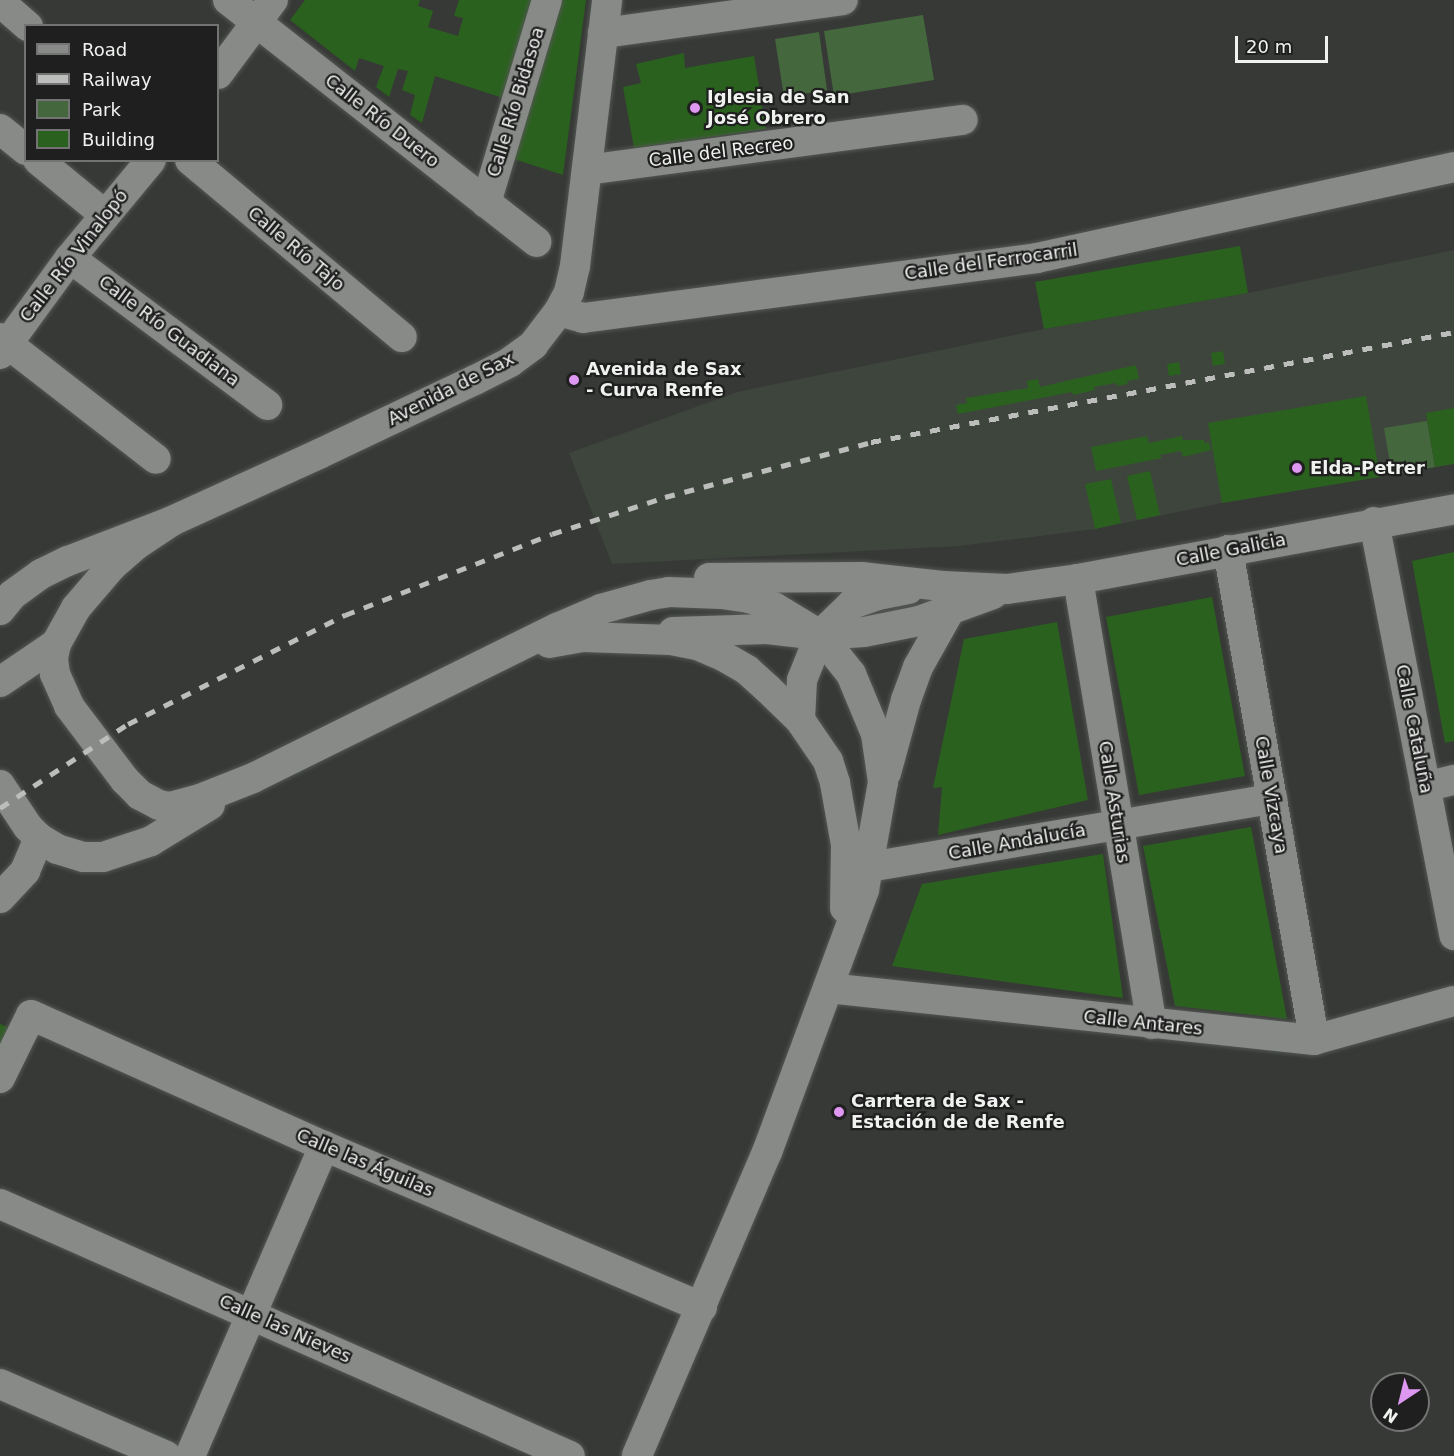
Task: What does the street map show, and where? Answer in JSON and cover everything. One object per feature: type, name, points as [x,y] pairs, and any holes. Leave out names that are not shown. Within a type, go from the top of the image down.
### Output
[{"type":"street","name":"Calle Río Duero","points":[[228,0],[265,11],[486,203],[537,242]]},
{"type":"street","name":"Calle Río Bidasoa","points":[[486,203],[547,0]]},
{"type":"street","name":"Avenida de Sax","points":[[172,521],[510,362],[534,345],[559,312],[569,292],[575,266],[607,0]]},
{"type":"street","points":[[603,33],[843,0]]},
{"type":"street","points":[[0,2],[26,24]]},
{"type":"street","points":[[219,73],[265,11]]},
{"type":"street","name":"Calle del Recreo","points":[[587,170],[963,120]]},
{"type":"street","points":[[0,129],[24,148]]},
{"type":"street","points":[[40,162],[105,215]]},
{"type":"street","name":"Calle Río Vinalopó","points":[[2,345],[149,162]]},
{"type":"street","name":"Calle Río Tajo","points":[[192,162],[402,337]]},
{"type":"street","name":"Calle del Ferrocarril","points":[[559,312],[582,318],[1037,258],[1454,167]]},
{"type":"street","name":"Calle Río Guadiana","points":[[70,258],[267,405]]},
{"type":"street","points":[[2,345],[156,459]]},
{"type":"street","name":"Calle Galicia","points":[[947,598],[1078,579],[1374,522],[1454,509]]},
{"type":"street","points":[[0,610],[12,595],[41,574],[68,561],[172,521]]},
{"type":"street","points":[[172,521],[136,545],[111,567],[76,608],[56,644],[53,658],[55,674],[69,706],[125,780],[140,795],[159,805],[170,807],[200,799],[253,778],[600,609],[669,592],[690,582],[712,578],[861,577],[947,598]]},
{"type":"street","name":"Calle Cataluña","points":[[1374,522],[1454,935]]},
{"type":"street","name":"Calle Vizcaya","points":[[1228,550],[1314,1040]]},
{"type":"street","name":"Calle Asturias","points":[[1078,579],[1152,1024]]},
{"type":"street","points":[[800,720],[802,680],[820,635],[852,604],[899,590],[947,598]]},
{"type":"street","points":[[669,592],[721,594],[749,598],[774,607],[820,635],[850,674],[861,698],[876,734],[883,782]]},
{"type":"street","points":[[637,1456],[767,1152],[856,917],[869,867],[883,782],[906,700],[947,598]]},
{"type":"street","points":[[650,637],[677,631],[716,630],[767,630],[820,635]]},
{"type":"street","points":[[517,650],[584,637],[650,637],[697,645],[739,665],[800,720],[828,761],[842,814],[848,861],[847,890],[832,978]]},
{"type":"street","points":[[0,682],[56,644]]},
{"type":"street","points":[[0,785],[28,827],[39,838],[57,849],[83,857],[103,857],[158,837],[253,778]]},
{"type":"street","points":[[1425,787],[1454,780]]},
{"type":"street","name":"Calle Andalucía","points":[[869,867],[1272,799]]},
{"type":"street","points":[[0,898],[25,871],[39,838]]},
{"type":"street","name":"Calle Antares","points":[[832,978],[1152,1024],[1314,1040],[1454,1000]]},
{"type":"street","name":"Calle las Águilas","points":[[0,1078],[31,1015],[324,1146],[702,1307]]},
{"type":"street","points":[[190,1456],[324,1146]]},
{"type":"street","name":"Calle las Nieves","points":[[0,1203],[570,1456]]},
{"type":"street","points":[[0,1384],[166,1456]]},
{"type":"shaded area","points":[[1454,250],[1454,464],[1222,503],[1095,529],[959,546],[612,564],[569,453],[737,392],[1044,329],[1248,293]]},
{"type":"green space","points":[[923,15],[934,80],[834,96],[824,31]]},
{"type":"green space","points":[[819,32],[827,90],[784,97],[775,39]]},
{"type":"green space","points":[[1427,421],[1435,467],[1392,475],[1384,428]]},
{"type":"building","points":[[305,0],[420,0],[418,6],[433,11],[428,27],[458,36],[463,18],[454,16],[459,0],[532,0],[506,99],[435,76],[422,123],[410,115],[415,95],[402,90],[408,71],[398,69],[389,97],[376,87],[384,66],[359,58],[355,71],[290,20]]},
{"type":"building","points":[[560,0],[586,0],[563,175],[514,159]]},
{"type":"building","name":"Iglesia de San José Obrero","points":[[684,53],[685,68],[754,56],[766,129],[634,148],[623,87],[641,83],[636,64]]},
{"type":"building","points":[[1240,246],[1248,293],[1044,329],[1035,282]]},
{"type":"building","points":[[1223,351],[1225,364],[1213,366],[1211,353]]},
{"type":"building","points":[[1179,362],[1181,374],[1169,376],[1167,364]]},
{"type":"building","points":[[1136,365],[1139,379],[1127,381],[1128,384],[1117,386],[1116,383],[1094,387],[1095,390],[1073,395],[1072,392],[958,414],[956,405],[967,403],[966,398],[1028,388],[1027,381],[1038,379],[1040,387]]},
{"type":"building","points":[[1366,396],[1380,477],[1222,503],[1208,423]]},
{"type":"building","points":[[1454,408],[1454,464],[1435,467],[1426,413]]},
{"type":"building","points":[[1147,436],[1149,443],[1182,436],[1183,440],[1204,440],[1204,443],[1209,442],[1211,450],[1183,457],[1181,451],[1160,455],[1162,458],[1096,471],[1091,447]]},
{"type":"building","points":[[1150,471],[1160,515],[1137,520],[1127,476]]},
{"type":"building","points":[[1111,479],[1121,523],[1095,529],[1085,484]]},
{"type":"building","points":[[1454,552],[1454,741],[1445,743],[1412,561]]},
{"type":"building","points":[[1212,597],[1245,776],[1139,795],[1106,617]]},
{"type":"building","points":[[1057,622],[1088,800],[938,835],[942,787],[933,788],[964,639]]},
{"type":"building","points":[[1251,827],[1287,1019],[1175,1006],[1143,846]]},
{"type":"building","points":[[1103,854],[1123,998],[892,966],[922,884]]},
{"type":"building","points":[[0,1024],[10,1028],[0,1051]]},
{"type":"railway","points":[[0,808],[128,724],[345,615],[552,534],[665,497],[871,442],[1454,332]]},
{"type":"place","name":"Iglesia de San José Obrero","points":[[695,108]]},
{"type":"place","name":"Avenida de Sax - Curva Renfe","points":[[574,380]]},
{"type":"place","name":"Elda-Petrer","points":[[1297,468]]},
{"type":"place","name":"Carrtera de Sax - Estación de de Renfe","points":[[839,1112]]}]
